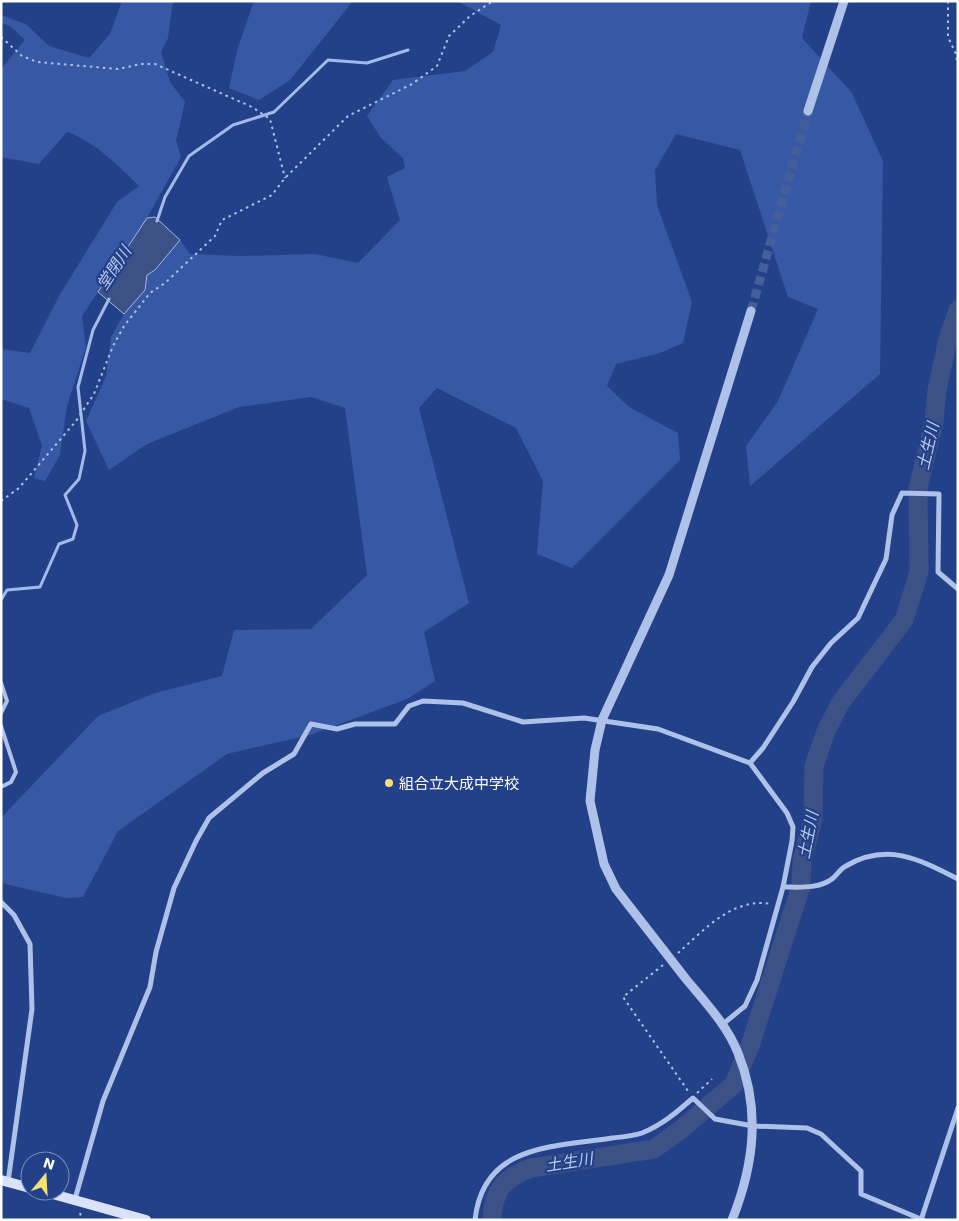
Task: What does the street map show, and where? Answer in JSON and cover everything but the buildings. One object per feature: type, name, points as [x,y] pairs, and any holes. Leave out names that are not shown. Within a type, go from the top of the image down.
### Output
[{"type":"main road","points":[[4,1181],[20,1185]]},
{"type":"main road","points":[[70,1198],[146,1220]]},
{"type":"street","points":[[808,111],[844,1]]},
{"type":"street","points":[[732,1220],[750,1165],[753,1126],[750,1095],[738,1054],[723,1024],[616,889],[604,864],[590,801],[595,750],[602,720],[669,575],[751,311]]},
{"type":"street","points":[[750,763],[793,702],[812,667],[831,643],[858,618],[886,559],[892,515],[902,493],[939,494],[938,572],[958,588]]},
{"type":"street","points":[[74,1199],[103,1101],[150,987],[156,952],[174,888],[196,841],[208,818],[263,773],[294,754],[311,724],[337,729],[355,724],[395,724],[410,706],[423,701],[463,703],[523,722],[584,718],[658,728],[750,763],[787,813],[793,827],[783,887],[757,980],[745,1006],[723,1024]]},
{"type":"street","points":[[783,887],[811,886],[831,880],[845,866],[875,855],[889,853],[902,854],[958,879]]},
{"type":"street","points":[[1,902],[14,915],[30,944],[32,1009],[4,1181]]},
{"type":"street","points":[[475,1220],[477,1204],[487,1181],[499,1168],[528,1151],[641,1134],[665,1122],[692,1098],[715,1119],[753,1126],[807,1128],[821,1134],[861,1171],[861,1194],[922,1220],[958,1108]]},
{"type":"lane","points":[[1,682],[7,701],[1,713]]},
{"type":"lane","points":[[1,726],[16,772],[11,782],[1,787]]},
{"type":"path","points":[[1,501],[19,488],[76,421],[94,394],[113,346],[124,326],[150,294],[215,236],[222,220],[272,195],[285,178],[348,116],[412,84],[437,66],[449,36],[470,16],[493,1]]},
{"type":"path","points":[[948,1],[948,37],[956,54],[958,66]]},
{"type":"path","points":[[1,37],[22,56],[37,62],[118,69],[141,64],[155,64],[252,107],[270,119],[285,178]]},
{"type":"path","points":[[692,1098],[712,1079]]},
{"type":"shaded area","points":[[122,1],[173,1],[168,38],[161,52],[170,82],[185,102],[176,141],[181,157],[147,218],[82,316],[86,347],[67,406],[60,455],[45,481],[34,478],[42,446],[29,408],[1,399],[1,349],[30,353],[59,296],[117,202],[139,186],[115,162],[87,141],[67,132],[39,164],[1,157],[1,69],[25,40],[10,26],[1,23],[1,15],[26,24],[49,46],[89,58],[110,34]]},
{"type":"shaded area","points":[[254,1],[353,1],[290,80],[259,100],[229,88],[238,47]]},
{"type":"shaded area","points":[[457,1],[811,1],[802,38],[852,93],[883,161],[880,374],[750,486],[746,446],[778,401],[818,309],[788,297],[740,150],[676,134],[655,170],[657,205],[692,302],[683,343],[660,353],[616,364],[607,386],[629,407],[678,433],[680,460],[572,568],[537,554],[543,481],[516,428],[437,388],[419,408],[469,603],[424,632],[435,681],[407,699],[310,735],[227,754],[118,831],[83,897],[66,898],[1,883],[1,818],[98,716],[155,693],[222,676],[234,630],[311,629],[367,575],[345,408],[311,397],[239,407],[147,444],[109,470],[86,421],[106,376],[111,337],[124,314],[145,290],[146,275],[155,270],[180,240],[190,254],[240,256],[315,254],[358,263],[400,220],[387,177],[405,168],[403,158],[381,138],[367,116],[393,80],[465,71],[493,52],[501,25]]},
{"type":"water","points":[[155,217],[180,240],[155,270],[147,275],[145,290],[124,314],[98,292],[147,218]]},
{"type":"waterway","name":"堂閉川","points":[[157,221],[165,197],[189,156],[233,125],[274,112],[328,60],[367,63],[408,50]]},
{"type":"waterway","name":"堂閉川","points":[[1,600],[7,590],[40,587],[59,544],[73,539],[77,525],[65,495],[79,479],[85,451],[78,387],[93,330],[109,299]]},
{"type":"waterway","name":"土生川","points":[[492,1220],[498,1193],[502,1186],[514,1176],[531,1168],[654,1149],[683,1128],[734,1084],[750,1046],[801,886],[802,860],[813,819],[814,766],[826,731],[841,702],[904,620],[915,585],[919,571],[918,488],[934,422],[937,390],[948,339],[958,310]]},
{"type":"tunnel","points":[[751,311],[808,111]]},
{"type":"place","name":"組合立大成中学校","points":[[389,783]]}]
